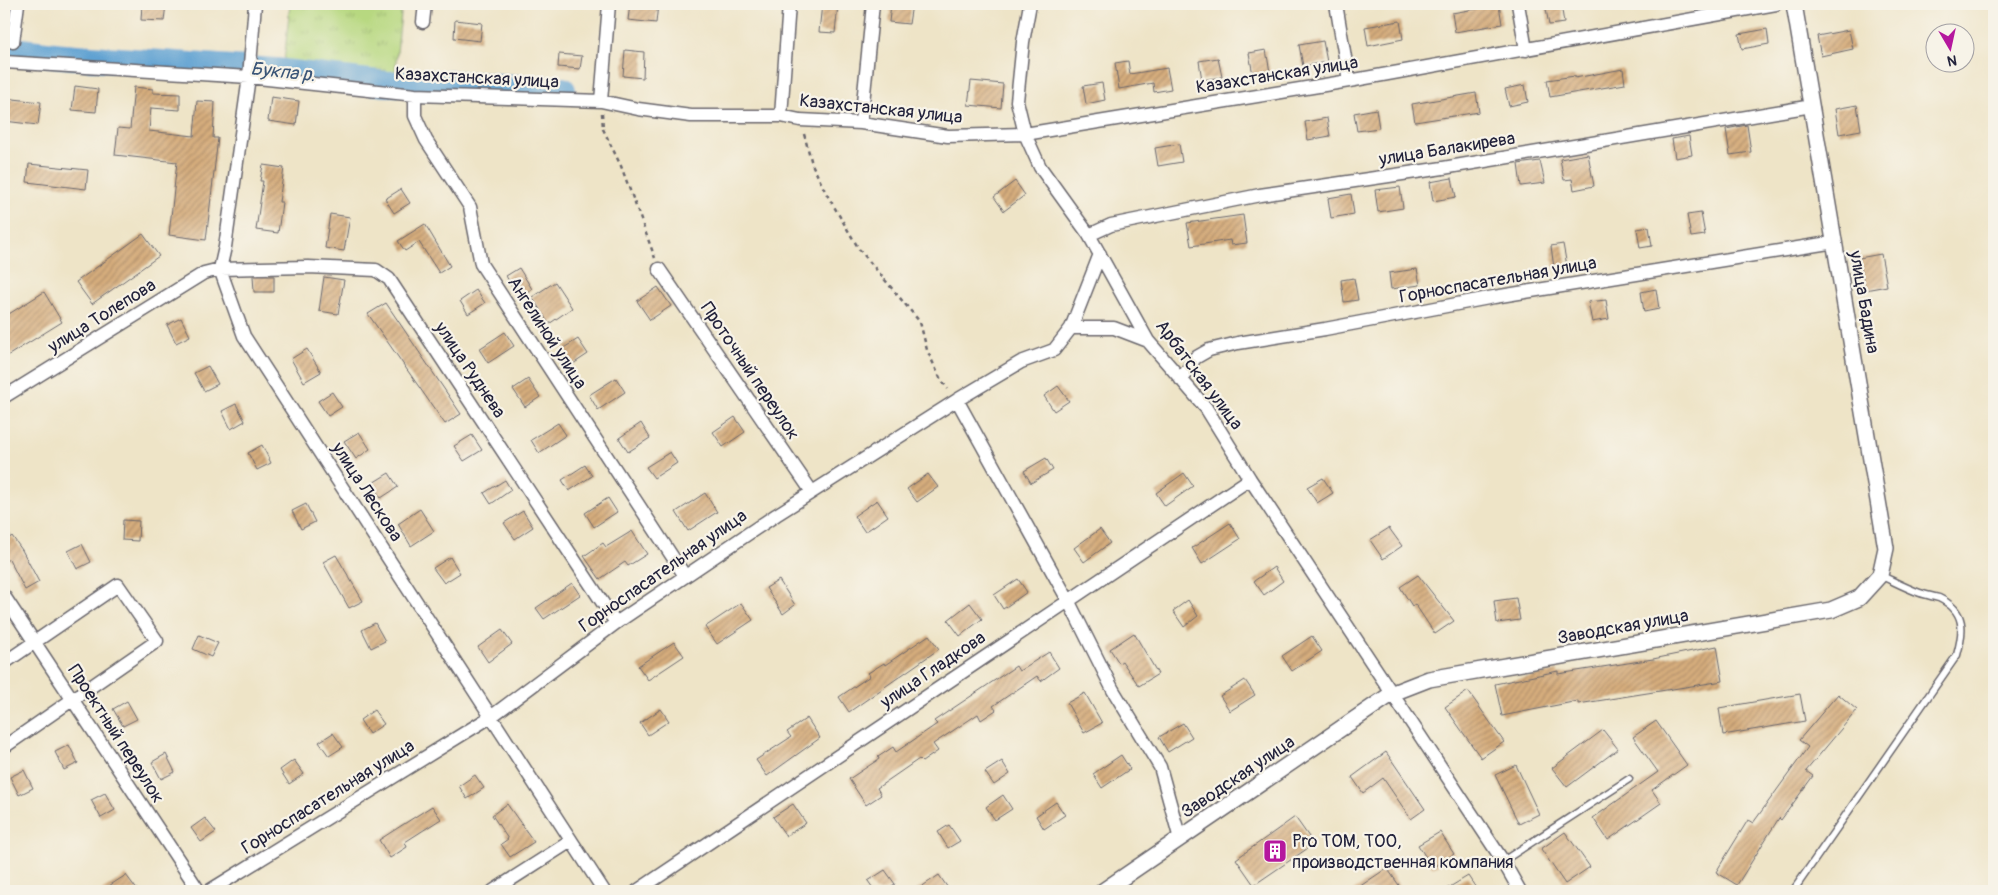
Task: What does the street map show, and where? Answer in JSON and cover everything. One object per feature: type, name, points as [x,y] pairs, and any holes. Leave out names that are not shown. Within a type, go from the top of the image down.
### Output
[{"type":"street","points":[[13,42],[18,4]]},
{"type":"street","points":[[220,270],[225,247],[249,77],[255,4]]},
{"type":"street","points":[[423,22],[425,4]]},
{"type":"street","points":[[601,101],[609,4]]},
{"type":"street","points":[[781,116],[788,4]]},
{"type":"street","points":[[861,123],[873,4]]},
{"type":"street","name":"Арбатская улица","points":[[1030,4],[1016,100],[1026,134],[1040,167],[1089,235],[1148,341],[1206,408],[1250,479],[1394,693]]},
{"type":"street","points":[[1336,4],[1350,81]]},
{"type":"street","points":[[1518,4],[1526,50]]},
{"type":"street","name":"Казахстанская улица","points":[[4,62],[249,77],[415,95],[601,101],[638,109],[691,116],[781,116],[800,120],[861,123],[948,136],[1026,134],[1350,81],[1776,4]]},
{"type":"street","name":"улица Бадина","points":[[1794,4],[1886,548],[1880,575],[1859,598]]},
{"type":"street","name":"Ангелиной улица","points":[[415,95],[415,116],[426,140],[470,208],[481,264],[685,576]]},
{"type":"street","name":"улица Балакирева","points":[[1089,235],[1112,225],[1260,195],[1443,168],[1812,106]]},
{"type":"street","name":"Горноспасательная улица","points":[[1181,380],[1195,358],[1209,350],[1238,343],[1325,330],[1494,297],[1834,242]]},
{"type":"street","name":"Горноспасательная улица","points":[[209,891],[492,716],[616,623],[812,492],[957,400],[1021,362],[1054,350],[1071,328],[1100,254]]},
{"type":"street","name":"улица Руднева","points":[[220,270],[308,267],[376,270],[389,279],[616,623]]},
{"type":"street","name":"Проточный переулок","points":[[659,269],[812,492]]},
{"type":"street","name":"улица Толепова","points":[[4,396],[204,273],[220,270]]},
{"type":"street","name":"улица Лескова","points":[[220,270],[244,336],[604,891]]},
{"type":"street","points":[[1071,328],[1114,328],[1148,341]]},
{"type":"street","points":[[957,400],[1068,600],[1113,690],[1160,767],[1180,839]]},
{"type":"street","name":"улица Гладкова","points":[[637,891],[1250,479]]},
{"type":"street","points":[[4,663],[118,585],[157,641],[4,747]]},
{"type":"street","name":"Проектный переулок","points":[[4,596],[200,891]]},
{"type":"street","name":"Заводская улица","points":[[1103,891],[1394,693],[1429,679],[1831,610],[1859,598]]},
{"type":"street","points":[[1394,693],[1503,861],[1520,891]]},
{"type":"street","points":[[493,891],[571,841]]},
{"type":"lane","points":[[1793,891],[1957,654],[1963,634],[1960,618],[1951,606],[1880,575]]},
{"type":"lane","points":[[1503,861],[1629,779]]},
{"type":"path","points":[[601,101],[603,129],[621,166],[659,269]]},
{"type":"path","points":[[800,120],[812,164],[826,193],[859,249],[920,322],[927,350],[941,380],[957,400]]},
{"type":"green space","points":[[290,4],[402,4],[395,72],[284,62]]},
{"type":"building","points":[[142,4],[166,4],[164,21],[141,20]]},
{"type":"building","points":[[630,4],[658,4],[656,23],[628,20]]},
{"type":"building","points":[[822,4],[838,5],[835,33],[819,32]]},
{"type":"building","points":[[891,4],[912,4],[909,24],[889,22]]},
{"type":"building","points":[[1545,4],[1561,4],[1564,23],[1549,25]]},
{"type":"building","points":[[1499,5],[1502,24],[1455,32],[1452,13]]},
{"type":"building","points":[[455,20],[482,23],[480,41],[454,38]]},
{"type":"building","points":[[1400,21],[1403,39],[1368,46],[1365,27]]},
{"type":"building","points":[[1767,29],[1769,44],[1742,49],[1739,34]]},
{"type":"building","points":[[1849,30],[1853,49],[1821,56],[1817,36]]},
{"type":"building","points":[[1323,41],[1327,62],[1303,66],[1299,45]]},
{"type":"building","points":[[625,50],[644,52],[643,78],[623,76]]},
{"type":"building","points":[[1266,50],[1270,72],[1253,75],[1249,53]]},
{"type":"building","points":[[559,54],[582,56],[580,69],[558,67]]},
{"type":"building","points":[[1218,58],[1222,77],[1202,80],[1199,61]]},
{"type":"building","points":[[1128,61],[1130,74],[1167,68],[1171,89],[1154,92],[1153,83],[1119,89],[1115,63]]},
{"type":"building","points":[[1623,69],[1625,84],[1550,97],[1547,80],[1575,76],[1575,78]]},
{"type":"building","points":[[971,81],[1003,84],[1001,108],[968,105]]},
{"type":"building","points":[[1102,83],[1105,100],[1086,104],[1083,86]]},
{"type":"building","points":[[1525,85],[1528,102],[1509,106],[1505,89]]},
{"type":"building","points":[[75,86],[98,89],[96,112],[72,110]]},
{"type":"building","points":[[134,87],[153,89],[153,93],[180,94],[180,110],[151,108],[149,131],[194,136],[197,101],[215,102],[213,138],[218,138],[206,240],[169,235],[177,162],[115,155],[118,128],[130,129]]},
{"type":"building","points":[[1476,93],[1479,112],[1415,122],[1412,104]]},
{"type":"building","points":[[271,97],[299,101],[296,125],[268,121]]},
{"type":"building","points":[[4,98],[41,102],[38,125],[4,121]]},
{"type":"building","points":[[1857,105],[1861,130],[1839,134],[1835,109]]},
{"type":"building","points":[[1376,109],[1379,128],[1357,131],[1354,113]]},
{"type":"building","points":[[1327,118],[1330,136],[1308,140],[1305,122]]},
{"type":"building","points":[[1747,125],[1751,152],[1730,155],[1726,129]]},
{"type":"building","points":[[1689,136],[1692,155],[1675,158],[1672,139]]},
{"type":"building","points":[[1179,144],[1182,162],[1158,166],[1155,148]]},
{"type":"building","points":[[1588,154],[1594,186],[1574,190],[1572,179],[1564,180],[1560,159]]},
{"type":"building","points":[[1540,161],[1545,183],[1521,186],[1518,164]]},
{"type":"building","points":[[29,164],[88,170],[86,189],[27,182]]},
{"type":"building","points":[[263,165],[284,168],[279,202],[282,202],[278,233],[256,230],[263,181],[260,181]]},
{"type":"building","points":[[1452,178],[1456,197],[1433,201],[1430,182]]},
{"type":"building","points":[[1015,181],[1025,195],[1004,211],[994,197]]},
{"type":"building","points":[[1400,187],[1403,208],[1378,212],[1375,190]]},
{"type":"building","points":[[401,189],[410,203],[394,213],[385,199]]},
{"type":"building","points":[[1351,194],[1354,214],[1331,218],[1328,198]]},
{"type":"building","points":[[1701,213],[1705,235],[1691,237],[1687,215]]},
{"type":"building","points":[[330,214],[350,217],[344,251],[325,248]]},
{"type":"building","points":[[1243,215],[1247,243],[1231,245],[1230,240],[1191,246],[1187,223]]},
{"type":"building","points":[[425,224],[450,266],[439,273],[419,242],[405,251],[398,241]]},
{"type":"building","points":[[1649,227],[1652,246],[1640,248],[1637,229]]},
{"type":"building","points":[[143,234],[159,256],[92,304],[76,282]]},
{"type":"building","points":[[1563,244],[1567,266],[1554,268],[1551,246]]},
{"type":"building","points":[[1881,254],[1887,286],[1865,290],[1859,258]]},
{"type":"building","points":[[519,268],[532,289],[519,297],[506,276]]},
{"type":"building","points":[[1417,269],[1420,285],[1391,289],[1389,273]]},
{"type":"building","points":[[253,276],[274,276],[274,292],[254,292]]},
{"type":"building","points":[[324,277],[344,280],[338,314],[319,311]]},
{"type":"building","points":[[1354,278],[1358,300],[1344,302],[1341,280]]},
{"type":"building","points":[[555,282],[572,308],[549,324],[532,297]]},
{"type":"building","points":[[658,287],[671,306],[650,320],[637,301]]},
{"type":"building","points":[[1656,289],[1659,309],[1644,312],[1641,292]]},
{"type":"building","points":[[476,290],[485,303],[468,314],[460,301]]},
{"type":"building","points":[[44,292],[62,322],[4,358],[4,317]]},
{"type":"building","points":[[1606,300],[1609,319],[1592,322],[1588,302]]},
{"type":"building","points":[[386,303],[461,414],[445,424],[368,314]]},
{"type":"building","points":[[181,318],[190,336],[176,343],[167,325]]},
{"type":"building","points":[[505,332],[514,346],[488,363],[479,349]]},
{"type":"building","points":[[578,339],[588,354],[573,364],[562,349]]},
{"type":"building","points":[[307,349],[321,372],[304,382],[291,359]]},
{"type":"building","points":[[208,366],[218,384],[204,391],[194,373]]},
{"type":"building","points":[[616,378],[625,392],[598,410],[589,395]]},
{"type":"building","points":[[528,379],[540,397],[525,407],[513,389]]},
{"type":"building","points":[[1058,386],[1069,401],[1054,411],[1044,396]]},
{"type":"building","points":[[332,392],[342,407],[328,416],[318,401]]},
{"type":"building","points":[[236,404],[245,421],[231,429],[222,411]]},
{"type":"building","points":[[735,417],[745,432],[723,447],[713,432]]},
{"type":"building","points":[[558,423],[566,435],[539,453],[531,440]]},
{"type":"building","points":[[641,423],[650,438],[628,452],[619,438]]},
{"type":"building","points":[[359,432],[370,449],[356,459],[344,441]]},
{"type":"building","points":[[472,435],[482,450],[464,461],[454,446]]},
{"type":"building","points":[[262,445],[271,463],[257,470],[248,453]]},
{"type":"building","points":[[670,452],[677,463],[654,478],[646,467]]},
{"type":"building","points":[[1046,458],[1053,470],[1031,483],[1024,471]]},
{"type":"building","points":[[585,465],[592,476],[569,491],[562,480]]},
{"type":"building","points":[[389,473],[398,487],[381,498],[371,484]]},
{"type":"building","points":[[1184,473],[1193,486],[1165,506],[1156,493]]},
{"type":"building","points":[[928,474],[938,487],[917,502],[907,489]]},
{"type":"building","points":[[1323,478],[1333,493],[1317,503],[1307,487]]},
{"type":"building","points":[[505,480],[511,490],[491,504],[484,493]]},
{"type":"building","points":[[705,493],[717,512],[688,531],[676,512]]},
{"type":"building","points":[[608,498],[617,512],[594,527],[585,513]]},
{"type":"building","points":[[877,500],[888,516],[865,532],[854,516]]},
{"type":"building","points":[[306,504],[315,522],[301,529],[292,511]]},
{"type":"building","points":[[420,509],[434,531],[411,546],[398,524]]},
{"type":"building","points":[[523,511],[533,527],[515,539],[504,523]]},
{"type":"building","points":[[123,520],[139,521],[138,541],[122,540]]},
{"type":"building","points":[[1230,523],[1240,539],[1202,564],[1192,548]]},
{"type":"building","points":[[1389,528],[1402,546],[1383,559],[1370,540]]},
{"type":"building","points":[[1100,529],[1110,543],[1084,562],[1074,548]]},
{"type":"building","points":[[632,531],[647,554],[628,566],[625,562],[600,579],[584,556],[603,543],[606,547]]},
{"type":"building","points":[[12,536],[22,550],[39,582],[25,590],[9,559],[4,562],[4,542]]},
{"type":"building","points":[[82,544],[91,562],[77,569],[68,551]]},
{"type":"building","points":[[336,555],[363,601],[349,608],[323,562]]},
{"type":"building","points":[[450,557],[460,573],[444,583],[433,568]]},
{"type":"building","points":[[1274,567],[1283,581],[1264,595],[1254,581]]},
{"type":"building","points":[[1418,575],[1454,621],[1435,634],[1415,604],[1412,606],[1400,587]]},
{"type":"building","points":[[1018,579],[1027,592],[1003,609],[994,595]]},
{"type":"building","points":[[779,580],[795,605],[783,614],[766,588]]},
{"type":"building","points":[[572,583],[580,595],[544,619],[536,608]]},
{"type":"building","points":[[1516,598],[1520,620],[1497,623],[1494,601]]},
{"type":"building","points":[[1188,600],[1198,616],[1184,627],[1173,611]]},
{"type":"building","points":[[741,603],[753,620],[717,644],[705,627]]},
{"type":"building","points":[[970,603],[982,619],[960,636],[948,620]]},
{"type":"building","points":[[375,623],[385,641],[371,648],[362,630]]},
{"type":"building","points":[[502,630],[512,644],[488,662],[478,647]]},
{"type":"building","points":[[1134,633],[1158,674],[1139,686],[1122,661],[1119,663],[1110,649]]},
{"type":"building","points":[[199,635],[218,643],[211,657],[193,649]]},
{"type":"building","points":[[929,635],[939,649],[849,712],[839,697],[870,676],[868,673],[884,663],[885,665]]},
{"type":"building","points":[[1312,636],[1322,651],[1292,671],[1282,656]]},
{"type":"building","points":[[674,642],[684,656],[648,680],[638,666]]},
{"type":"building","points":[[1717,646],[1723,681],[1578,704],[1578,701],[1502,716],[1495,684],[1558,671],[1558,674],[1653,659]]},
{"type":"building","points":[[1049,652],[1059,668],[1041,681],[1037,676],[993,706],[996,710],[981,720],[978,714],[933,744],[938,751],[922,762],[919,759],[877,788],[881,795],[866,805],[849,779],[893,747],[896,752],[937,724],[934,721],[1016,666],[1019,671]]},
{"type":"building","points":[[1245,680],[1255,695],[1230,711],[1220,696]]},
{"type":"building","points":[[1468,691],[1504,742],[1481,758],[1445,707]]},
{"type":"building","points":[[1085,693],[1102,723],[1084,733],[1067,703]]},
{"type":"building","points":[[1800,694],[1805,721],[1723,735],[1719,708]]},
{"type":"building","points":[[1838,694],[1857,710],[1806,771],[1813,776],[1781,820],[1779,818],[1737,885],[1716,872],[1748,820],[1753,823],[1808,747],[1799,740]]},
{"type":"building","points":[[127,701],[137,719],[123,726],[113,709]]},
{"type":"building","points":[[661,709],[669,721],[648,735],[640,723]]},
{"type":"building","points":[[374,710],[384,724],[369,734],[360,720]]},
{"type":"building","points":[[807,718],[820,738],[767,776],[756,760],[791,737],[787,732]]},
{"type":"building","points":[[1656,721],[1687,765],[1652,790],[1661,803],[1608,840],[1593,818],[1658,772],[1633,737]]},
{"type":"building","points":[[1183,723],[1192,737],[1168,752],[1159,737]]},
{"type":"building","points":[[1603,730],[1618,749],[1567,787],[1552,768]]},
{"type":"building","points":[[333,733],[343,747],[329,756],[319,742]]},
{"type":"building","points":[[69,745],[78,763],[64,770],[55,752]]},
{"type":"building","points":[[1386,752],[1425,809],[1411,819],[1383,778],[1363,793],[1352,777]]},
{"type":"building","points":[[166,754],[175,772],[161,779],[152,762]]},
{"type":"building","points":[[1121,755],[1130,769],[1102,788],[1093,774]]},
{"type":"building","points":[[294,760],[304,774],[289,784],[280,770]]},
{"type":"building","points":[[1002,761],[1010,774],[994,785],[985,772]]},
{"type":"building","points":[[1516,765],[1539,814],[1519,824],[1495,775]]},
{"type":"building","points":[[24,770],[33,788],[19,795],[10,777]]},
{"type":"building","points":[[475,775],[484,788],[467,799],[459,786]]},
{"type":"building","points":[[105,793],[115,810],[101,818],[91,800]]},
{"type":"building","points":[[1003,795],[1012,809],[995,820],[986,807]]},
{"type":"building","points":[[1056,802],[1065,815],[1044,829],[1036,816]]},
{"type":"building","points":[[507,804],[534,842],[510,857],[501,844],[508,839],[492,815]]},
{"type":"building","points":[[793,804],[806,823],[786,836],[773,817]]},
{"type":"building","points":[[432,806],[441,819],[405,842],[407,847],[390,858],[379,840]]},
{"type":"building","name":"Pro TOM, ТОО, производственная компания","points":[[1295,817],[1314,844],[1254,885],[1236,859]]},
{"type":"building","points":[[205,818],[216,832],[201,842],[191,828]]},
{"type":"building","points":[[949,825],[960,841],[948,848],[938,832]]},
{"type":"building","points":[[1440,832],[1454,854],[1433,868],[1418,845]]},
{"type":"building","points":[[1565,832],[1590,867],[1565,884],[1541,849]]},
{"type":"building","points":[[1387,868],[1403,891],[1353,891]]},
{"type":"building","points":[[885,870],[895,884],[884,891],[875,891],[868,881]]},
{"type":"building","points":[[126,875],[138,891],[101,891]]},
{"type":"building","points":[[939,875],[950,891],[915,891]]},
{"type":"building","points":[[1468,876],[1478,891],[1443,891]]},
{"type":"waterway","name":"Букпа р.","points":[[4,49],[63,56],[276,71],[386,84],[449,83],[563,90]]},
{"type":"place","name":"Pro TOM, ТОО, производственная компания","points":[[1275,851]]}]
